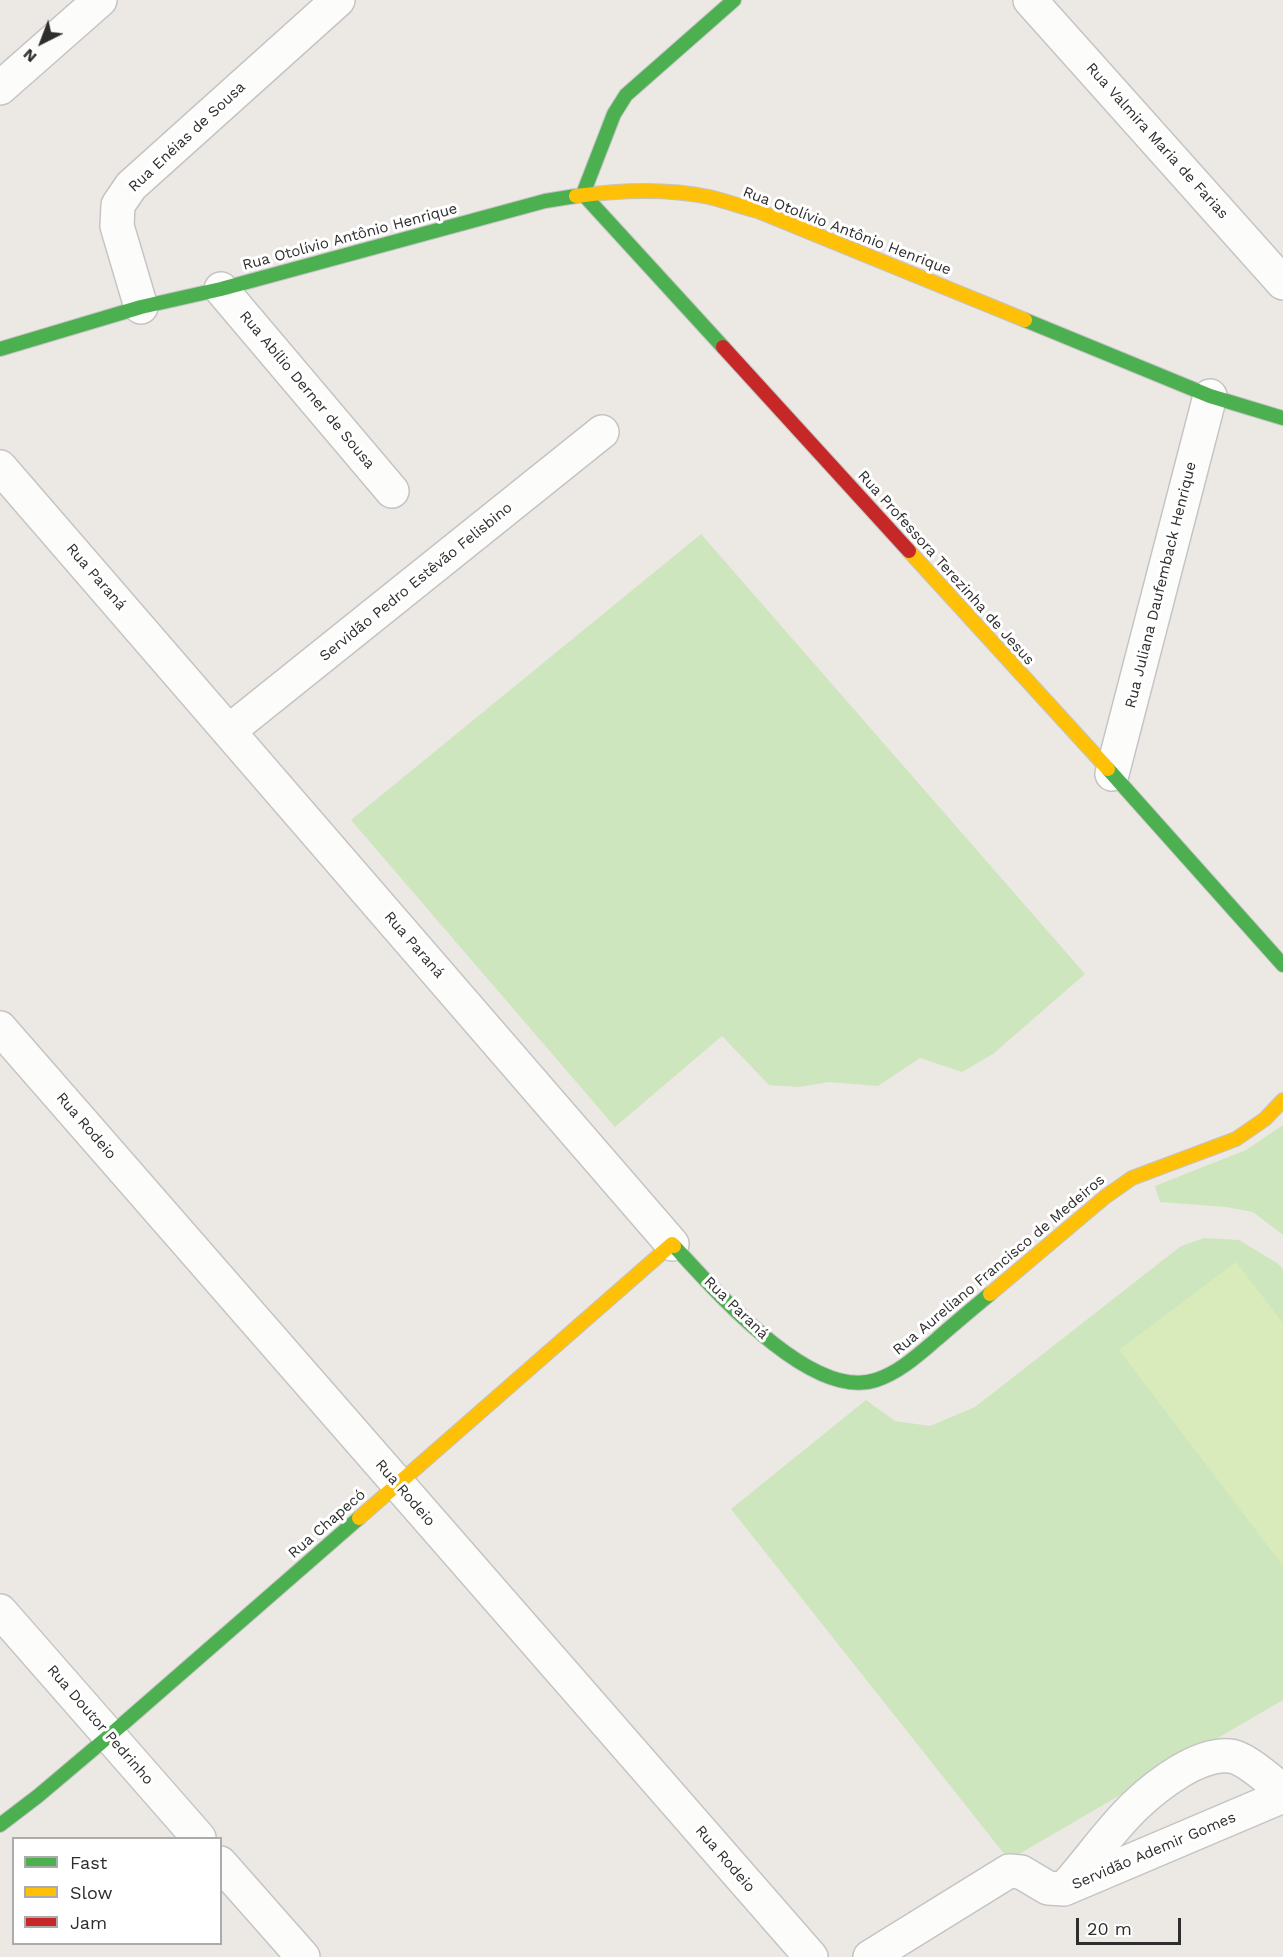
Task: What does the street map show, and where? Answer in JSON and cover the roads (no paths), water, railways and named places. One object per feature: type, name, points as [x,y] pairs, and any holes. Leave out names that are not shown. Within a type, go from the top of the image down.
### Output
[{"type":"street","points":[[0,88],[100,0]]},
{"type":"street","name":"Rua Enéias de Sousa","points":[[141,307],[117,226],[118,205],[131,186],[338,0]]},
{"type":"street","points":[[583,194],[614,114],[626,95],[734,0]]},
{"type":"street","name":"Rua Valmira Maria de Farias","points":[[1030,0],[1283,283]]},
{"type":"street","name":"Rua Otolívio Antônio Henrique","points":[[0,349],[141,307],[221,289],[545,201],[583,194],[654,191],[708,197],[758,211],[1209,396],[1283,418]]},
{"type":"street","name":"Rua Professora Terezinha de Jesus","points":[[583,194],[1283,965]]},
{"type":"street","name":"Rua Abílio Derner de Sousa","points":[[221,289],[392,490]]},
{"type":"street","name":"Rua Juliana Daufemback Henrique","points":[[1112,774],[1209,396]]},
{"type":"street","name":"Servidão Pedro Estêvão Felisbino","points":[[229,731],[603,432]]},
{"type":"street","name":"Rua Paraná","points":[[0,466],[672,1244],[749,1323],[793,1358],[830,1377],[858,1384]]},
{"type":"street","name":"Rua Rodeio","points":[[0,1028],[811,1957]]},
{"type":"street","name":"Rua Aureliano Francisco de Medeiros","points":[[858,1384],[880,1380],[902,1368],[1105,1197],[1132,1178],[1236,1139],[1265,1119],[1283,1100]]},
{"type":"street","name":"Rua Chapecó","points":[[0,1825],[109,1736],[672,1244]]},
{"type":"street","name":"Rua Doutor Pedrinho","points":[[0,1611],[197,1837]]},
{"type":"street","points":[[1064,1889],[1134,1806],[1170,1778],[1209,1756],[1232,1756],[1261,1772],[1283,1791]]},
{"type":"street","name":"Servidão Ademir Gomes","points":[[870,1957],[1009,1871],[1021,1872],[1048,1888],[1064,1889],[1283,1797]]},
{"type":"street","points":[[222,1865],[303,1957]]}]
